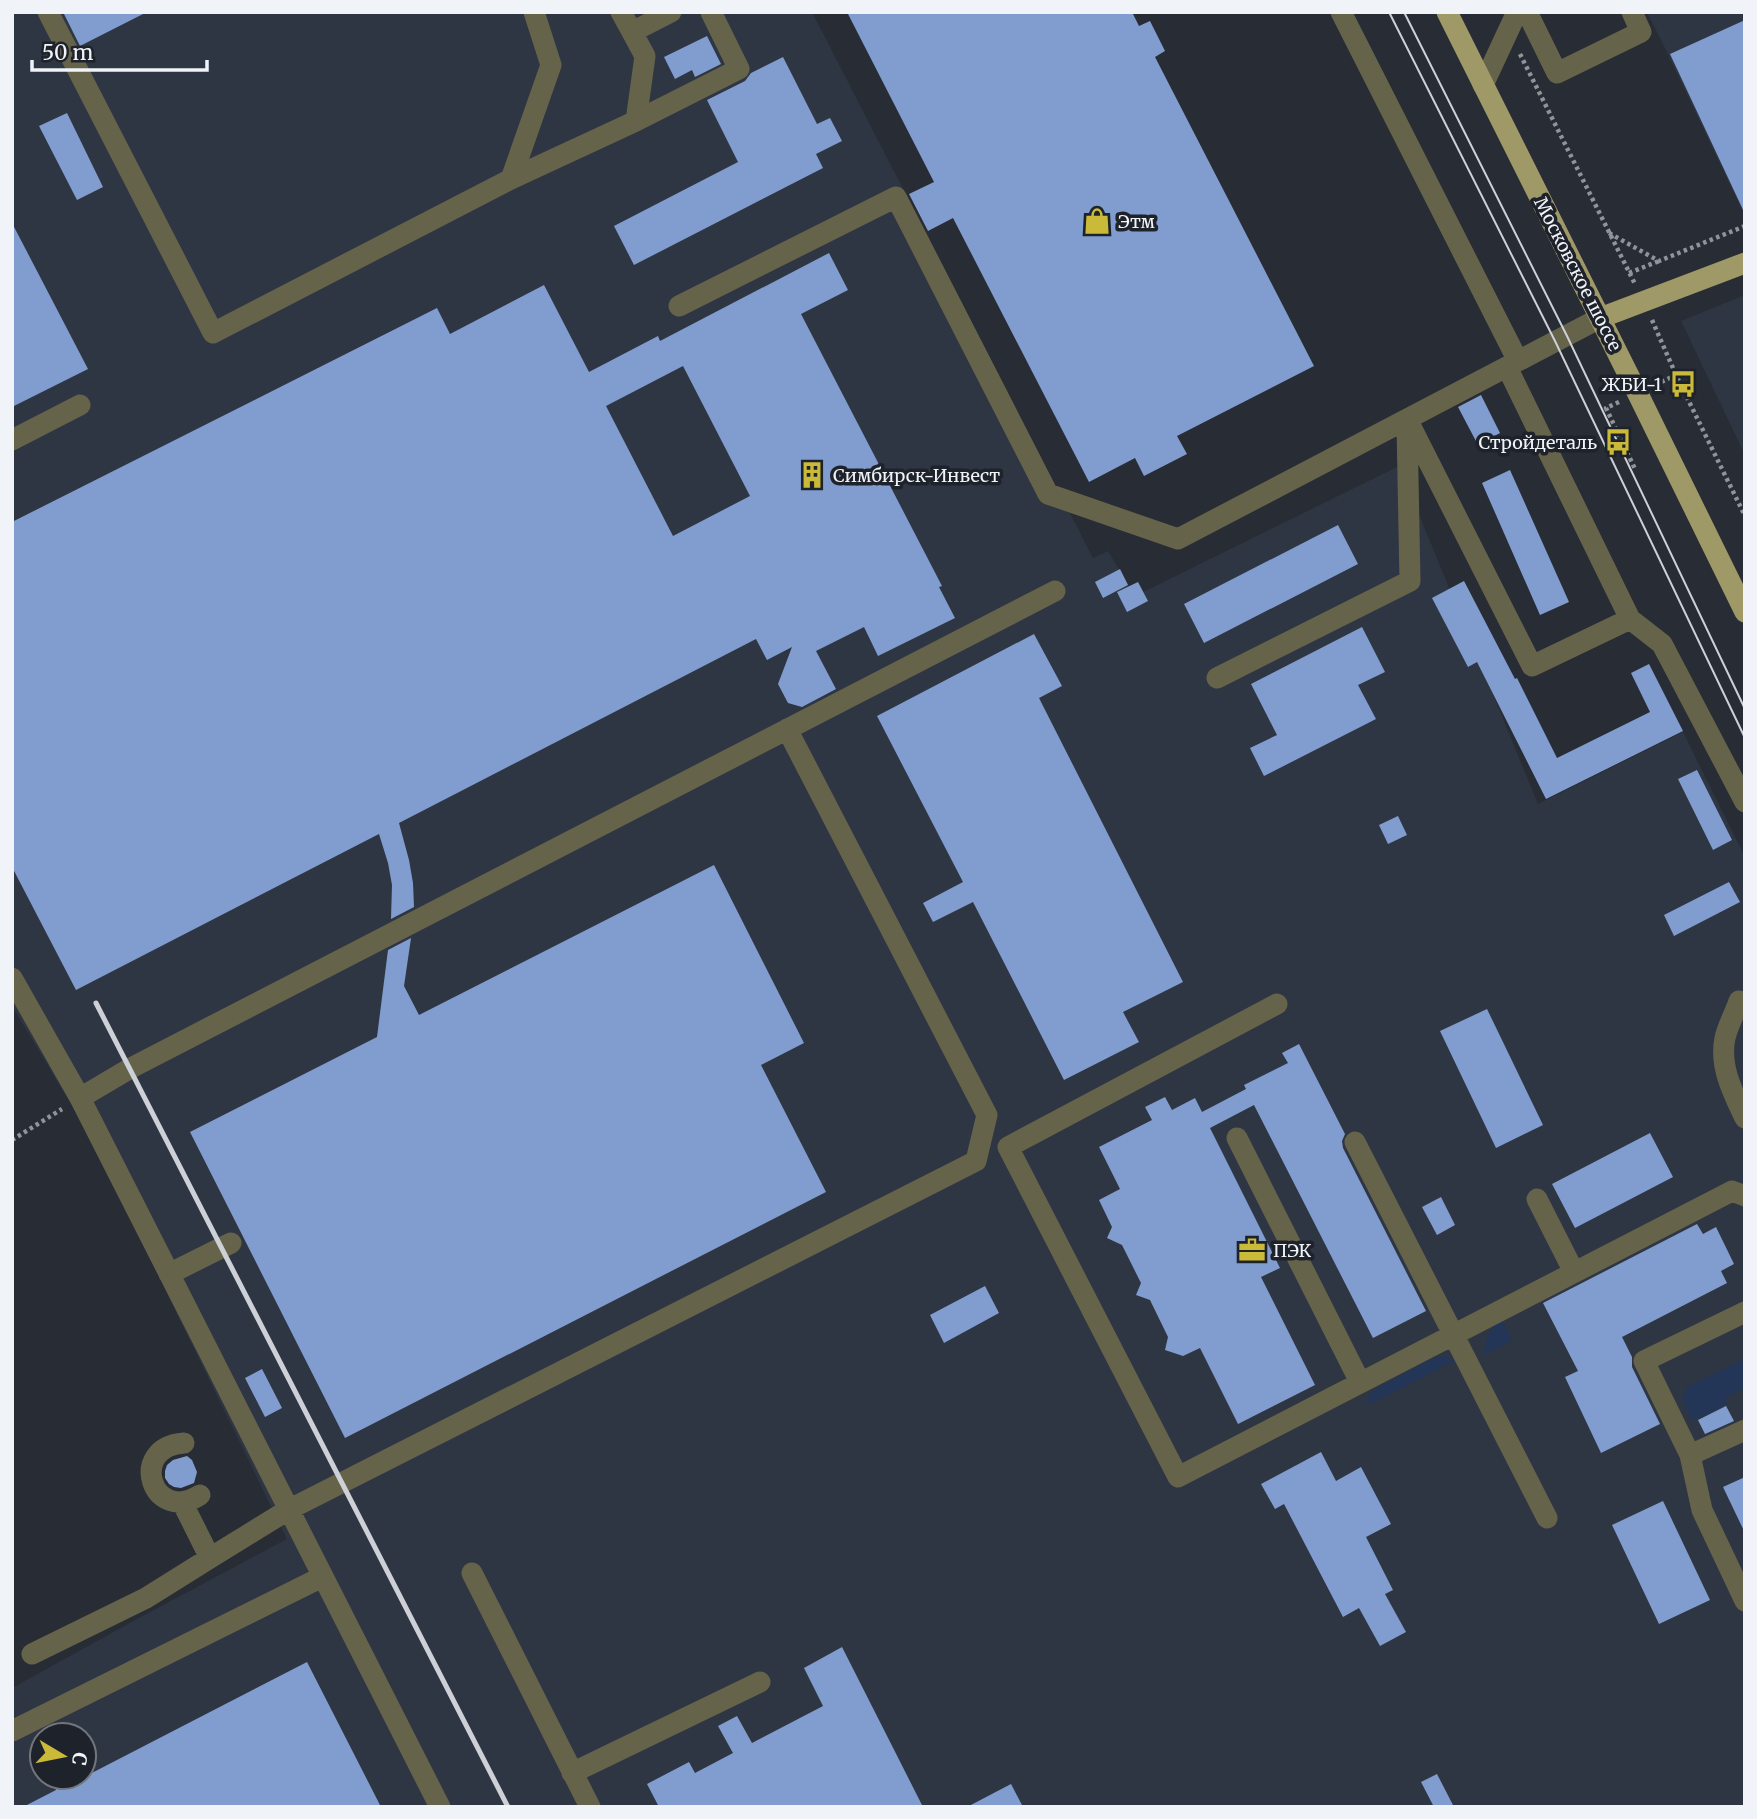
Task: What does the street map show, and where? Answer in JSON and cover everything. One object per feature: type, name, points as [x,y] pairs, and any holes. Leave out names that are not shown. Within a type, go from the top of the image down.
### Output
[{"type":"main road","name":"Московское шоссе","points":[[1447,12],[1745,612]]},
{"type":"main road","points":[[1600,318],[1745,263]]},
{"type":"lane","points":[[48,12],[213,333],[511,179],[740,69],[711,12]]},
{"type":"lane","points":[[511,179],[551,65],[534,12]]},
{"type":"lane","points":[[621,12],[645,56],[636,121]]},
{"type":"lane","points":[[632,32],[671,12]]},
{"type":"lane","points":[[1341,12],[1513,364],[1630,620],[1662,644],[1745,802]]},
{"type":"lane","points":[[1527,12],[1557,73],[1641,32],[1632,12]]},
{"type":"lane","points":[[1483,85],[1513,21]]},
{"type":"lane","points":[[679,306],[896,197],[1048,494],[1178,539],[1600,318]]},
{"type":"lane","points":[[12,439],[80,405]]},
{"type":"lane","points":[[1407,419],[1532,666],[1630,620]]},
{"type":"lane","points":[[1217,678],[1410,581],[1407,419]]},
{"type":"lane","points":[[80,1098],[130,1069],[1055,591]]},
{"type":"lane","points":[[32,1654],[146,1598],[288,1510],[976,1161],[987,1115],[787,729]]},
{"type":"lane","points":[[12,978],[80,1098],[440,1807]]},
{"type":"lane","points":[[1739,1001],[1726,1037],[1723,1056],[1729,1085],[1745,1118]]},
{"type":"lane","points":[[1277,1004],[1008,1147],[1178,1476],[1732,1191],[1745,1196]]},
{"type":"lane","points":[[1237,1138],[1360,1382]]},
{"type":"lane","points":[[1355,1142],[1547,1518]]},
{"type":"lane","points":[[1537,1199],[1574,1272]]},
{"type":"lane","points":[[169,1274],[231,1243]]},
{"type":"lane","points":[[1745,1312],[1644,1361],[1690,1455],[1702,1510],[1745,1601]]},
{"type":"lane","points":[[1690,1455],[1745,1430]]},
{"type":"lane","points":[[184,1443],[165,1447],[158,1453],[153,1461],[152,1481],[163,1497],[172,1501],[191,1499],[210,1558]]},
{"type":"lane","points":[[472,1573],[590,1807]]},
{"type":"lane","points":[[12,1731],[322,1577]]},
{"type":"lane","points":[[572,1773],[760,1682]]},
{"type":"path","points":[[1513,21],[1609,233],[1745,516]]},
{"type":"path","points":[[1629,273],[1745,226]]},
{"type":"path","points":[[1609,233],[1659,261]]},
{"type":"path","points":[[12,1140],[80,1098]]},
{"type":"shaded area","points":[[12,12],[812,12],[1093,558],[1108,551],[1135,596],[1399,466],[1538,804],[1683,732],[1745,857],[1745,1807],[12,1807],[12,1688],[287,1539],[89,1134],[12,1006]]},
{"type":"shaded area","points":[[1647,12],[1745,12],[1745,216],[1663,44]]},
{"type":"shaded area","name":"ЖБИ-1","points":[[1745,295],[1745,455],[1681,321]]},
{"type":"shaded area","points":[[1501,1318],[1512,1340],[1484,1355],[1488,1335]]},
{"type":"shaded area","points":[[1445,1356],[1456,1360],[1366,1406],[1374,1390],[1433,1358]]},
{"type":"shaded area","points":[[1745,1359],[1745,1388],[1725,1398],[1728,1404],[1693,1421],[1682,1399],[1686,1388]]},
{"type":"building","points":[[63,12],[147,12],[80,46]]},
{"type":"building","name":"Этм","points":[[847,12],[1132,12],[1139,26],[1150,21],[1165,51],[1155,57],[1314,366],[1177,436],[1187,454],[1144,476],[1135,458],[1089,482],[953,218],[928,231],[909,194],[934,182]]},
{"type":"building","points":[[1745,20],[1745,214],[1670,54]]},
{"type":"building","points":[[707,36],[721,64],[695,77],[692,70],[675,79],[664,57]]},
{"type":"building","points":[[783,57],[817,124],[830,118],[842,141],[816,154],[823,168],[634,265],[614,226],[738,162],[707,100],[745,81],[751,73]]},
{"type":"building","points":[[67,113],[103,187],[77,200],[39,126]]},
{"type":"building","points":[[12,223],[88,369],[12,407]]},
{"type":"building","points":[[829,253],[848,290],[801,314],[942,586],[939,587],[955,618],[878,656],[864,627],[816,651],[836,689],[802,707],[788,703],[778,684],[792,647],[767,660],[756,639],[399,823],[409,860],[414,907],[391,919],[392,885],[379,834],[76,990],[12,867],[12,522],[437,308],[450,334],[544,285],[589,372],[658,336],[660,341]],"holes":[[[683,366],[750,496],[673,536],[606,406]]]},
{"type":"building","points":[[1481,395],[1500,433],[1478,445],[1458,407]]},
{"type":"building","points":[[1510,470],[1569,602],[1540,615],[1482,483]]},
{"type":"building","points":[[1338,525],[1358,564],[1204,643],[1184,604]]},
{"type":"building","points":[[1120,569],[1128,585],[1103,598],[1095,582]]},
{"type":"building","points":[[1464,581],[1557,758],[1650,712],[1631,673],[1649,664],[1683,731],[1546,799],[1477,662],[1468,667],[1432,598]]},
{"type":"building","points":[[1138,582],[1148,601],[1127,612],[1117,592]]},
{"type":"building","points":[[1362,627],[1385,672],[1358,685],[1376,719],[1264,776],[1250,748],[1277,735],[1251,684]]},
{"type":"building","points":[[1034,634],[1062,686],[1039,698],[1183,982],[1123,1012],[1139,1042],[1064,1080],[973,902],[933,922],[923,903],[963,882],[877,716]]},
{"type":"building","points":[[1697,770],[1732,840],[1713,850],[1678,779]]},
{"type":"building","points":[[1398,816],[1407,835],[1388,844],[1379,825]]},
{"type":"building","points":[[714,865],[804,1043],[761,1065],[826,1192],[345,1438],[190,1132],[377,1037],[388,950],[411,938],[404,986],[419,1015]]},
{"type":"building","points":[[1729,882],[1740,902],[1674,936],[1664,915]]},
{"type":"building","points":[[1487,1009],[1543,1125],[1496,1148],[1440,1031]]},
{"type":"building","points":[[1299,1044],[1345,1134],[1343,1148],[1426,1311],[1373,1338],[1254,1105],[1210,1128],[1280,1268],[1261,1277],[1315,1385],[1238,1424],[1200,1348],[1183,1356],[1165,1350],[1168,1337],[1150,1300],[1136,1295],[1141,1283],[1122,1245],[1107,1238],[1112,1227],[1099,1200],[1120,1189],[1099,1147],[1152,1120],[1145,1107],[1165,1097],[1172,1110],[1195,1098],[1202,1112],[1246,1089],[1244,1085],[1288,1063],[1282,1053]]},
{"type":"building","points":[[1650,1133],[1673,1177],[1575,1228],[1552,1184]]},
{"type":"building","points":[[1441,1197],[1455,1225],[1437,1235],[1422,1207]]},
{"type":"building","points":[[1697,1224],[1703,1234],[1716,1227],[1734,1264],[1721,1271],[1727,1283],[1622,1337],[1632,1357],[1632,1367],[1660,1424],[1601,1453],[1565,1377],[1578,1371],[1543,1303]]},
{"type":"building","points":[[985,1286],[999,1313],[944,1343],[930,1315]]},
{"type":"building","points":[[262,1369],[282,1408],[265,1417],[245,1378]]},
{"type":"building","points":[[1726,1406],[1734,1421],[1705,1434],[1698,1420]]},
{"type":"building","points":[[1321,1452],[1336,1481],[1361,1467],[1391,1524],[1366,1537],[1393,1590],[1385,1594],[1406,1632],[1380,1646],[1359,1608],[1343,1617],[1284,1504],[1275,1509],[1261,1484]]},
{"type":"building","points":[[187,1456],[192,1460],[197,1472],[194,1483],[181,1488],[174,1487],[165,1478],[167,1465]]},
{"type":"building","points":[[1745,1477],[1745,1533],[1723,1487]]},
{"type":"building","points":[[1663,1501],[1710,1600],[1659,1624],[1612,1525]]},
{"type":"building","points":[[842,1647],[923,1807],[659,1807],[647,1784],[689,1762],[695,1773],[733,1753],[718,1726],[737,1716],[752,1743],[823,1706],[804,1668]]},
{"type":"building","points":[[307,1662],[381,1807],[23,1807],[54,1791],[98,1791],[98,1770]]},
{"type":"building","points":[[1437,1774],[1454,1807],[1434,1807],[1421,1782]]},
{"type":"building","points":[[1011,1784],[1023,1807],[967,1807]]},
{"type":"tram line","points":[[1389,12],[1555,341],[1745,738]]},
{"type":"tram line","points":[[1404,12],[1567,336],[1745,709]]},
{"type":"railway","points":[[96,1003],[508,1807]]},
{"type":"place","name":"Этм","points":[[1097,221]]},
{"type":"place","name":"ЖБИ-1","points":[[1683,384]]},
{"type":"place","name":"Стройдеталь","points":[[1618,442]]},
{"type":"place","name":"Симбирск-Инвест","points":[[812,475]]},
{"type":"place","name":"ПЭК","points":[[1252,1250]]}]
